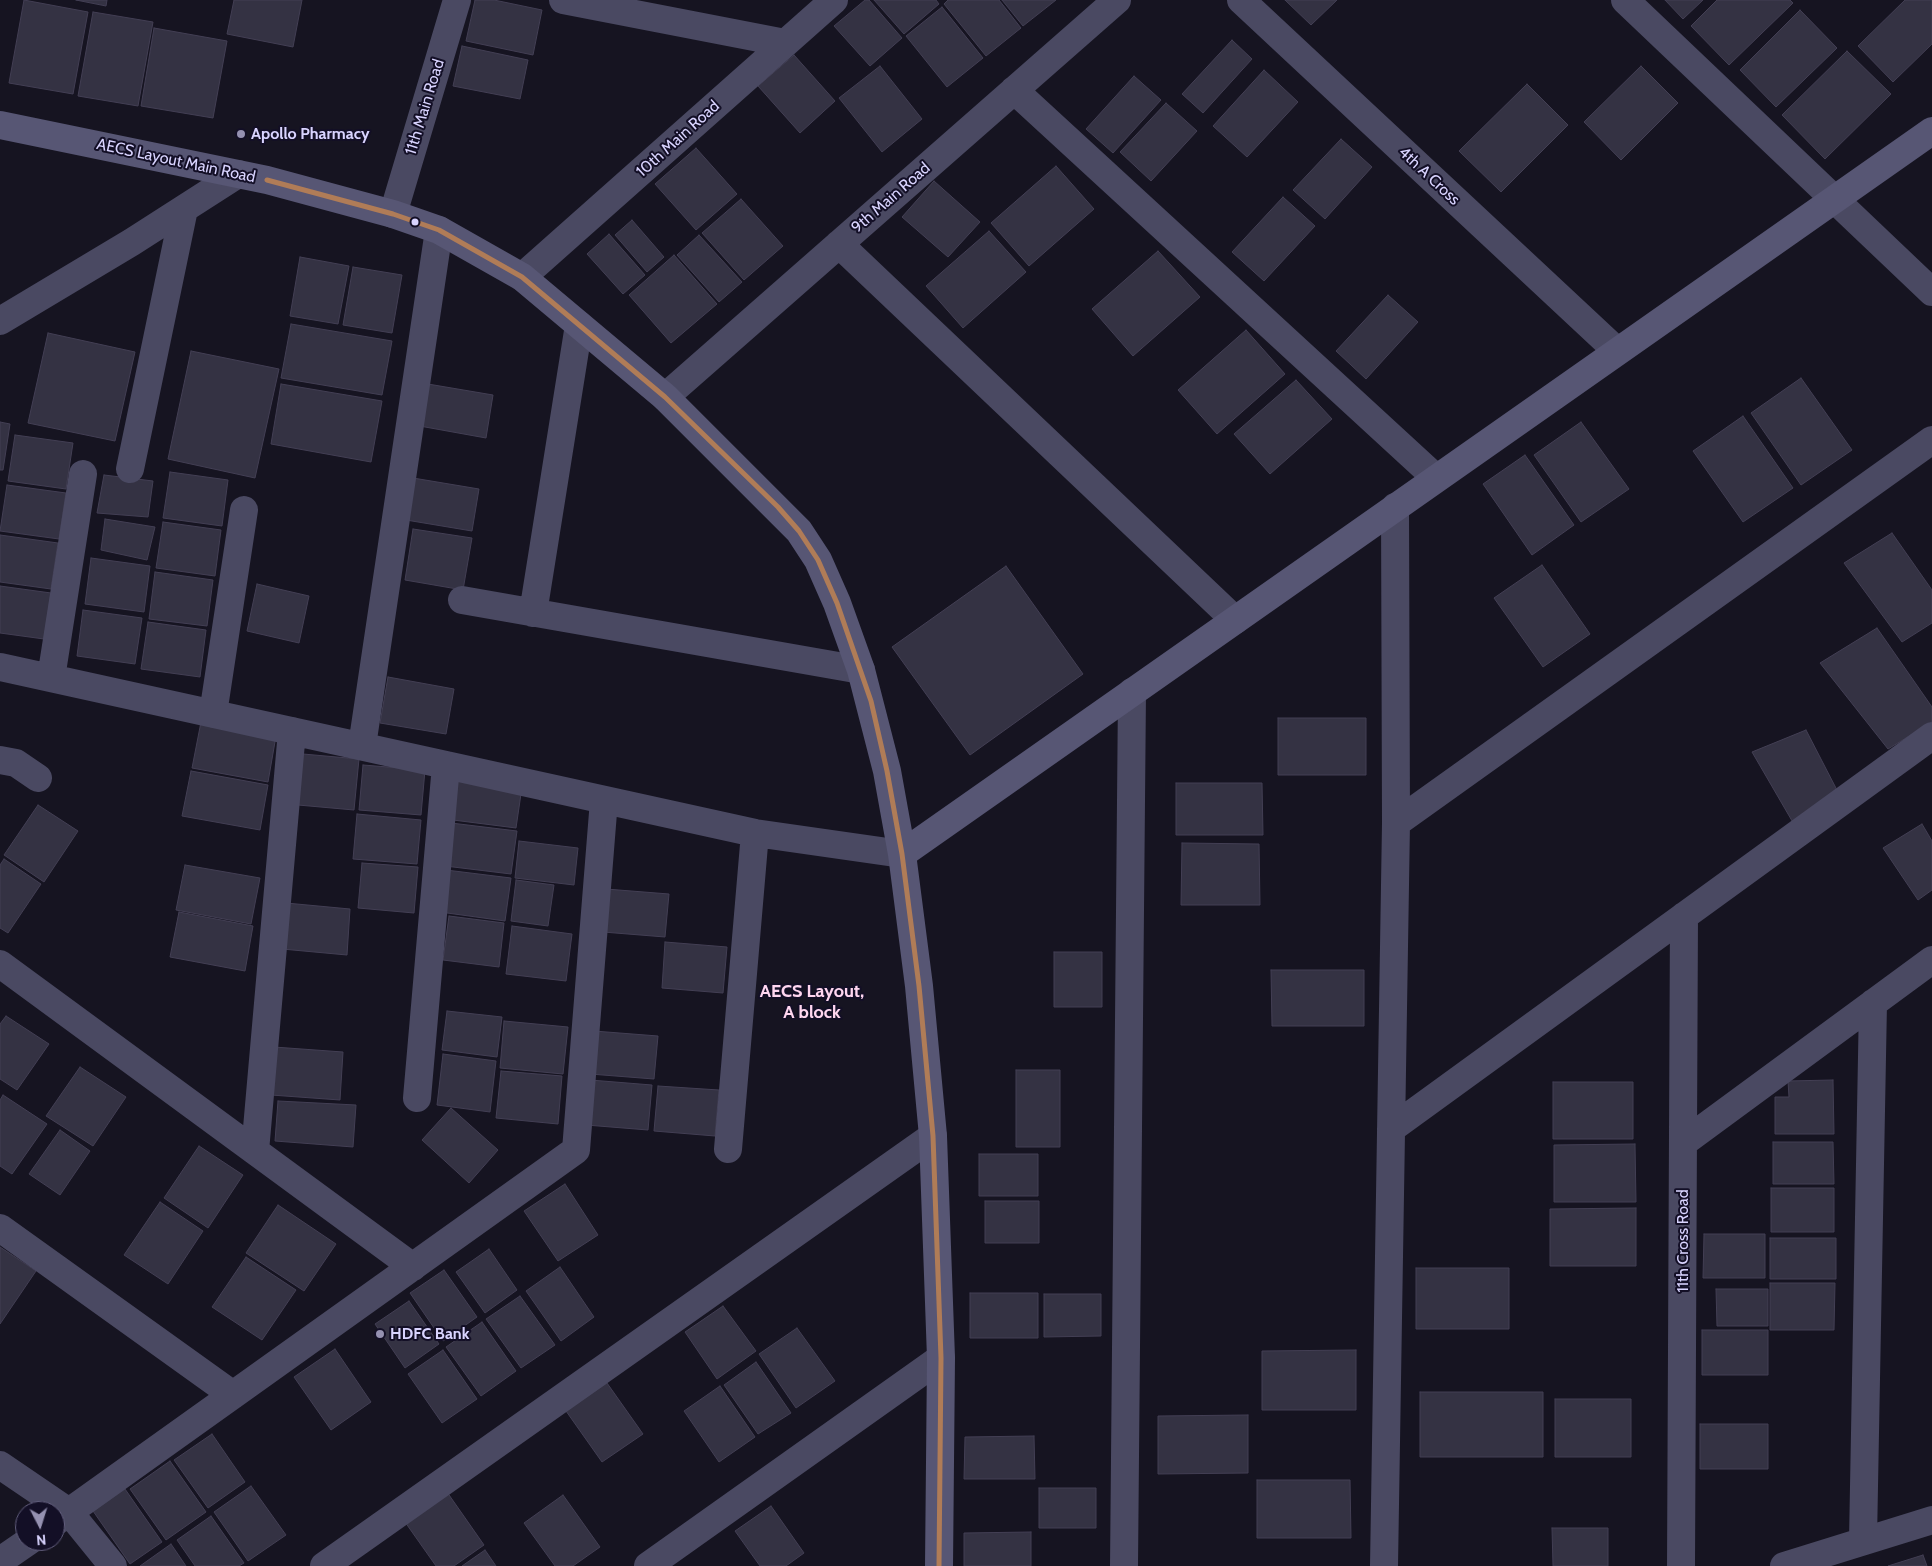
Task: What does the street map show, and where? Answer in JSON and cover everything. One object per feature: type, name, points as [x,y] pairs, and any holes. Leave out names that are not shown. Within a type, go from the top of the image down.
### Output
[{"type":"street","name":"11th Main Road","points":[[393,214],[457,0]]},
{"type":"street","points":[[563,0],[785,43]]},
{"type":"street","name":"10th Main Road","points":[[522,277],[834,0]]},
{"type":"street","name":"9th Main Road","points":[[665,397],[1117,0]]},
{"type":"street","name":"4th A Cross","points":[[1241,0],[1617,352]]},
{"type":"street","points":[[1625,0],[1932,292]]},
{"type":"street","points":[[1014,90],[1436,478]]},
{"type":"street","name":"AECS Layout Main Road","points":[[0,125],[267,180],[393,214],[438,230],[522,277],[665,397],[799,531],[818,560],[837,603],[861,670],[887,771],[902,854],[919,986],[932,1136],[941,1358],[939,1566]]},
{"type":"street","points":[[0,667],[755,833],[902,854],[1932,131]]},
{"type":"street","points":[[0,321],[238,174]]},
{"type":"street","points":[[130,469],[184,208]]},
{"type":"street","points":[[362,746],[438,230]]},
{"type":"street","points":[[839,244],[1235,620]]},
{"type":"street","points":[[533,613],[578,325]]},
{"type":"street","points":[[1396,823],[1932,440]]},
{"type":"street","points":[[51,678],[83,474]]},
{"type":"street","points":[[1384,1566],[1396,823],[1396,507]]},
{"type":"street","points":[[213,714],[244,510]]},
{"type":"street","points":[[462,600],[861,670]]},
{"type":"street","points":[[1124,1566],[1132,692]]},
{"type":"street","points":[[255,1151],[292,731]]},
{"type":"street","points":[[1392,1129],[1932,736]]},
{"type":"street","points":[[0,760],[16,763],[38,778]]},
{"type":"street","points":[[418,1098],[446,765]]},
{"type":"street","points":[[65,1515],[576,1150],[604,800]]},
{"type":"street","points":[[728,1149],[755,833]]},
{"type":"street","name":"11th Cross Road","points":[[1681,1566],[1684,916]]},
{"type":"street","points":[[1683,1143],[1932,960]]},
{"type":"street","points":[[0,964],[413,1267]]},
{"type":"street","points":[[1863,1540],[1873,1003]]},
{"type":"street","points":[[324,1566],[932,1136]]},
{"type":"street","points":[[0,1228],[233,1395]]},
{"type":"street","points":[[648,1566],[941,1358]]},
{"type":"street","points":[[0,1465],[43,1501]]},
{"type":"street","points":[[65,1520],[113,1566]]},
{"type":"street","points":[[1784,1566],[1932,1520]]},
{"type":"street","points":[[0,1562],[15,1551]]},
{"type":"building","points":[[24,0],[88,12],[73,94],[9,83]]},
{"type":"building","points":[[76,0],[107,0],[106,6]]},
{"type":"building","points":[[234,0],[302,0],[293,47],[227,34]]},
{"type":"building","points":[[475,0],[494,0],[542,10],[533,55],[466,41]]},
{"type":"building","points":[[865,0],[869,0],[902,38],[870,66],[834,26]]},
{"type":"building","points":[[874,0],[936,0],[939,4],[904,34]]},
{"type":"building","points":[[948,0],[999,0],[1021,28],[986,56],[944,4]]},
{"type":"building","points":[[1002,0],[1056,0],[1023,26]]},
{"type":"building","points":[[1285,0],[1337,0],[1311,25]]},
{"type":"building","points":[[1665,0],[1703,0],[1683,19]]},
{"type":"building","points":[[1717,0],[1790,0],[1793,3],[1729,65],[1691,26]]},
{"type":"building","points":[[1905,0],[1932,0],[1932,44],[1893,82],[1858,46]]},
{"type":"building","points":[[942,7],[983,58],[947,87],[906,36]]},
{"type":"building","points":[[1800,10],[1837,48],[1776,107],[1740,70]]},
{"type":"building","points":[[93,12],[153,22],[138,106],[78,96]]},
{"type":"building","points":[[154,28],[227,41],[213,118],[141,106]]},
{"type":"building","points":[[1232,40],[1252,59],[1203,113],[1182,94]]},
{"type":"building","points":[[462,46],[528,60],[520,99],[453,86]]},
{"type":"building","points":[[1847,51],[1891,94],[1825,159],[1782,115]]},
{"type":"building","points":[[794,55],[835,101],[800,133],[758,86]]},
{"type":"building","points":[[880,66],[922,119],[882,152],[839,98]]},
{"type":"building","points":[[1641,66],[1678,103],[1621,160],[1584,122]]},
{"type":"building","points":[[1264,70],[1298,102],[1247,157],[1213,126]]},
{"type":"building","points":[[1134,76],[1161,100],[1113,153],[1086,129]]},
{"type":"building","points":[[1527,84],[1568,125],[1501,192],[1459,151]]},
{"type":"building","points":[[1166,103],[1197,131],[1151,181],[1120,152]]},
{"type":"building","points":[[1341,139],[1372,167],[1325,219],[1293,190]]},
{"type":"building","points":[[696,148],[737,194],[696,230],[655,184]]},
{"type":"building","points":[[1056,166],[1094,209],[1029,266],[991,223]]},
{"type":"building","points":[[934,181],[980,222],[948,257],[902,217]]},
{"type":"building","points":[[1283,197],[1315,226],[1264,281],[1232,252]]},
{"type":"building","points":[[741,199],[783,246],[744,280],[702,233]]},
{"type":"building","points":[[632,220],[664,257],[647,272],[615,235]]},
{"type":"building","points":[[989,231],[1026,272],[963,328],[926,286]]},
{"type":"building","points":[[609,234],[645,275],[623,294],[587,254]]},
{"type":"building","points":[[699,235],[742,282],[719,302],[677,255]]},
{"type":"building","points":[[1158,251],[1200,297],[1133,356],[1092,309]]},
{"type":"building","points":[[674,255],[717,304],[671,343],[629,295]]},
{"type":"building","points":[[300,257],[349,266],[338,324],[290,316]]},
{"type":"building","points":[[353,267],[402,275],[392,333],[343,325]]},
{"type":"building","points":[[1388,295],[1418,322],[1366,379],[1336,351]]},
{"type":"building","points":[[291,324],[392,341],[382,395],[281,378]]},
{"type":"building","points":[[1246,330],[1285,374],[1217,434],[1178,390]]},
{"type":"building","points":[[48,333],[135,352],[115,441],[28,423]]},
{"type":"building","points":[[191,351],[279,369],[255,478],[168,459]]},
{"type":"building","points":[[1801,378],[1852,450],[1801,485],[1751,413]]},
{"type":"building","points":[[1296,380],[1332,419],[1270,474],[1234,434]]},
{"type":"building","points":[[422,383],[493,395],[486,438],[414,425]]},
{"type":"building","points":[[281,384],[382,401],[371,462],[271,444]]},
{"type":"building","points":[[1743,416],[1793,488],[1743,522],[1693,451]]},
{"type":"building","points":[[0,422],[10,424],[3,470],[0,470]]},
{"type":"building","points":[[1581,422],[1629,489],[1581,522],[1534,455]]},
{"type":"building","points":[[15,435],[73,443],[66,489],[8,481]]},
{"type":"building","points":[[1525,455],[1574,525],[1532,555],[1483,484]]},
{"type":"building","points":[[170,472],[228,480],[222,526],[163,518]]},
{"type":"building","points":[[104,475],[153,481],[148,517],[97,513]]},
{"type":"building","points":[[413,478],[479,489],[472,531],[406,520]]},
{"type":"building","points":[[7,485],[66,493],[59,539],[0,531]]},
{"type":"building","points":[[105,519],[155,527],[147,560],[101,550]]},
{"type":"building","points":[[163,522],[221,530],[215,576],[156,568]]},
{"type":"building","points":[[413,529],[472,538],[463,590],[405,580]]},
{"type":"building","points":[[1892,533],[1932,590],[1932,623],[1902,642],[1844,563]]},
{"type":"building","points":[[0,535],[58,543],[51,589],[0,582]]},
{"type":"building","points":[[91,558],[150,566],[144,612],[85,604]]},
{"type":"building","points":[[1542,565],[1590,634],[1543,667],[1494,598]]},
{"type":"building","points":[[1006,566],[1083,674],[970,755],[892,647]]},
{"type":"building","points":[[155,572],[213,580],[207,626],[149,619]]},
{"type":"building","points":[[257,584],[309,596],[299,643],[247,631]]},
{"type":"building","points":[[0,586],[51,593],[44,639],[0,633]]},
{"type":"building","points":[[83,610],[142,618],[135,664],[77,656]]},
{"type":"building","points":[[148,622],[206,630],[200,677],[141,669]]},
{"type":"building","points":[[1877,628],[1932,707],[1932,722],[1888,749],[1820,663]]},
{"type":"building","points":[[388,677],[454,689],[446,734],[380,723]]},
{"type":"building","points":[[1278,718],[1366,718],[1366,775],[1278,775]]},
{"type":"building","points":[[201,722],[276,736],[268,782],[192,768]]},
{"type":"building","points":[[1806,730],[1838,792],[1795,826],[1752,752]]},
{"type":"building","points":[[303,754],[359,759],[354,810],[298,805]]},
{"type":"building","points":[[363,765],[425,770],[421,815],[359,810]]},
{"type":"building","points":[[191,771],[268,785],[260,830],[182,816]]},
{"type":"building","points":[[458,779],[522,787],[516,828],[453,820]]},
{"type":"building","points":[[1176,783],[1262,783],[1263,835],[1176,835]]},
{"type":"building","points":[[38,805],[78,831],[44,882],[4,855]]},
{"type":"building","points":[[357,814],[421,820],[417,864],[353,859]]},
{"type":"building","points":[[451,823],[517,831],[511,874],[445,866]]},
{"type":"building","points":[[1922,824],[1932,841],[1932,890],[1918,900],[1883,848]]},
{"type":"building","points":[[519,841],[578,848],[574,885],[515,878]]},
{"type":"building","points":[[1182,843],[1259,844],[1260,905],[1181,905]]},
{"type":"building","points":[[4,859],[41,884],[8,933],[0,928],[0,865]]},
{"type":"building","points":[[362,863],[418,867],[414,913],[358,908]]},
{"type":"building","points":[[185,865],[260,878],[251,924],[176,910]]},
{"type":"building","points":[[446,870],[511,878],[505,921],[440,912]]},
{"type":"building","points":[[516,880],[554,885],[548,926],[511,921]]},
{"type":"building","points":[[606,889],[669,894],[665,937],[603,932]]},
{"type":"building","points":[[286,903],[350,909],[347,955],[282,949]]},
{"type":"building","points":[[179,912],[253,926],[245,971],[170,957]]},
{"type":"building","points":[[449,916],[504,923],[499,967],[443,960]]},
{"type":"building","points":[[512,926],[572,934],[566,981],[506,974]]},
{"type":"building","points":[[665,942],[727,947],[723,993],[662,988]]},
{"type":"building","points":[[1054,952],[1102,952],[1102,1007],[1054,1007]]},
{"type":"building","points":[[1271,970],[1364,970],[1364,1026],[1272,1026]]},
{"type":"building","points":[[447,1011],[502,1017],[497,1057],[442,1050]]},
{"type":"building","points":[[6,1016],[49,1044],[17,1090],[0,1079],[0,1024]]},
{"type":"building","points":[[504,1021],[568,1027],[563,1074],[500,1068]]},
{"type":"building","points":[[594,1031],[658,1036],[654,1079],[590,1074]]},
{"type":"building","points":[[274,1047],[343,1052],[340,1100],[271,1095]]},
{"type":"building","points":[[443,1054],[496,1061],[490,1112],[437,1105]]},
{"type":"building","points":[[80,1067],[126,1097],[93,1146],[46,1116]]},
{"type":"building","points":[[1016,1070],[1060,1070],[1060,1147],[1016,1147]]},
{"type":"building","points":[[501,1071],[562,1076],[558,1124],[496,1118]]},
{"type":"building","points":[[590,1080],[652,1085],[648,1130],[586,1125]]},
{"type":"building","points":[[1833,1080],[1834,1134],[1775,1134],[1775,1097],[1789,1097],[1788,1081]]},
{"type":"building","points":[[1553,1082],[1633,1082],[1633,1139],[1553,1139]]},
{"type":"building","points":[[658,1086],[719,1090],[715,1136],[654,1131]]},
{"type":"building","points":[[3,1095],[47,1124],[12,1174],[0,1166],[0,1100]]},
{"type":"building","points":[[278,1101],[356,1105],[353,1147],[275,1141]]},
{"type":"building","points":[[451,1108],[498,1150],[469,1183],[422,1140]]},
{"type":"building","points":[[60,1130],[90,1151],[60,1195],[29,1174]]},
{"type":"building","points":[[1773,1142],[1833,1142],[1834,1184],[1773,1184]]},
{"type":"building","points":[[1635,1144],[1636,1202],[1554,1202],[1554,1145]]},
{"type":"building","points":[[199,1146],[243,1175],[208,1228],[164,1198]]},
{"type":"building","points":[[979,1154],[1038,1154],[1038,1196],[979,1196]]},
{"type":"building","points":[[565,1184],[598,1235],[558,1261],[524,1211]]},
{"type":"building","points":[[1771,1188],[1834,1188],[1834,1232],[1771,1232]]},
{"type":"building","points":[[985,1201],[1039,1201],[1039,1243],[985,1243]]},
{"type":"building","points":[[160,1202],[203,1231],[168,1284],[124,1255]]},
{"type":"building","points":[[278,1205],[336,1244],[304,1291],[246,1253]]},
{"type":"building","points":[[1636,1208],[1636,1266],[1550,1266],[1550,1209]]},
{"type":"building","points":[[1704,1234],[1765,1234],[1765,1278],[1703,1278]]},
{"type":"building","points":[[1770,1238],[1836,1238],[1836,1279],[1770,1279]]},
{"type":"building","points":[[0,1247],[36,1271],[0,1324]]},
{"type":"building","points":[[489,1249],[517,1290],[485,1313],[456,1272]]},
{"type":"building","points":[[246,1257],[296,1290],[262,1340],[212,1307]]},
{"type":"building","points":[[560,1267],[594,1317],[561,1341],[526,1291]]},
{"type":"building","points":[[1416,1268],[1509,1268],[1509,1329],[1416,1329]]},
{"type":"building","points":[[444,1270],[477,1317],[443,1341],[410,1293]]},
{"type":"building","points":[[1770,1283],[1835,1283],[1834,1330],[1770,1330]]},
{"type":"building","points":[[1716,1289],[1768,1289],[1768,1326],[1717,1326]]},
{"type":"building","points":[[970,1293],[1038,1293],[1038,1338],[970,1338]]},
{"type":"building","points":[[1044,1294],[1101,1294],[1101,1336],[1044,1337]]},
{"type":"building","points":[[520,1296],[555,1345],[521,1368],[486,1319]]},
{"type":"building","points":[[409,1301],[439,1344],[405,1368],[375,1324]]},
{"type":"building","points":[[723,1306],[756,1351],[717,1379],[685,1332]]},
{"type":"building","points":[[482,1322],[516,1371],[481,1396],[446,1347]]},
{"type":"building","points":[[797,1328],[835,1381],[796,1408],[759,1354]]},
{"type":"building","points":[[1702,1330],[1768,1330],[1768,1375],[1702,1375]]},
{"type":"building","points":[[335,1349],[371,1402],[331,1430],[294,1377]]},
{"type":"building","points":[[443,1350],[477,1399],[442,1423],[408,1374]]},
{"type":"building","points":[[1356,1350],[1356,1410],[1262,1410],[1262,1351]]},
{"type":"building","points":[[756,1362],[791,1413],[758,1434],[724,1385]]},
{"type":"building","points":[[607,1383],[643,1434],[602,1462],[566,1411]]},
{"type":"building","points":[[720,1386],[755,1437],[719,1462],[684,1411]]},
{"type":"building","points":[[1420,1392],[1543,1392],[1543,1457],[1420,1457]]},
{"type":"building","points":[[1555,1399],[1631,1399],[1631,1457],[1555,1457]]},
{"type":"building","points":[[1248,1415],[1248,1473],[1158,1474],[1158,1416]]},
{"type":"building","points":[[1700,1424],[1768,1424],[1768,1469],[1700,1469]]},
{"type":"building","points":[[212,1434],[245,1482],[208,1508],[174,1460]]},
{"type":"building","points":[[1034,1436],[1035,1479],[964,1479],[965,1437]]},
{"type":"building","points":[[170,1461],[206,1512],[166,1540],[130,1489]]},
{"type":"building","points":[[1257,1480],[1350,1480],[1351,1538],[1257,1538]]},
{"type":"building","points":[[251,1486],[286,1535],[248,1561],[214,1512]]},
{"type":"building","points":[[1039,1488],[1096,1488],[1096,1528],[1039,1528]]},
{"type":"building","points":[[125,1489],[162,1542],[130,1564],[93,1511]]},
{"type":"building","points":[[447,1492],[484,1545],[454,1566],[436,1566],[405,1522]]},
{"type":"building","points":[[563,1495],[600,1547],[573,1566],[555,1566],[524,1523]]},
{"type":"building","points":[[771,1506],[804,1553],[786,1566],[760,1566],[735,1531]]},
{"type":"building","points":[[211,1516],[244,1563],[239,1566],[195,1566],[177,1540]]},
{"type":"building","points":[[1552,1528],[1608,1528],[1608,1566],[1553,1566]]},
{"type":"building","points":[[1031,1532],[1031,1566],[964,1566],[964,1533]]},
{"type":"building","points":[[171,1544],[186,1566],[140,1566]]},
{"type":"building","points":[[485,1550],[496,1566],[462,1566]]},
{"type":"building","points":[[1923,1555],[1927,1566],[1888,1566]]},
{"type":"transit line","points":[[267,180],[393,214],[439,230],[522,277],[665,397],[778,507],[799,531],[818,560],[837,603],[871,701],[887,771],[902,854],[919,986],[933,1136],[941,1358],[939,1566]]},
{"type":"place","name":"Apollo Pharmacy","points":[[241,134]]},
{"type":"place","name":"HDFC Bank","points":[[380,1334]]},
{"type":"district","name":"AECS Layout, A block","points":[[812,1002]]}]
